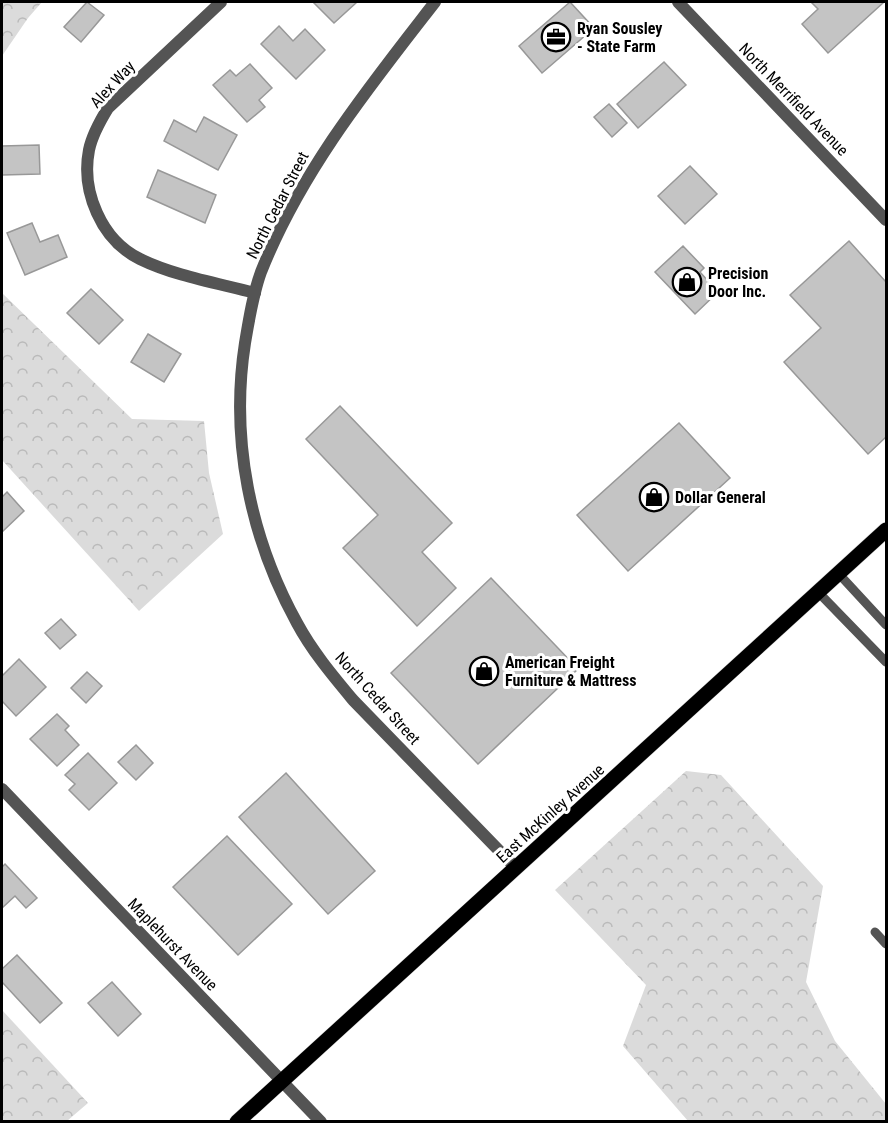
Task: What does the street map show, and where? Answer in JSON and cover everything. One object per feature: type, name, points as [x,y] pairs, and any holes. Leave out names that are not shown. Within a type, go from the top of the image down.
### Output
[{"type":"main road","name":"East McKinley Avenue","points":[[237,1122],[886,530]]},
{"type":"street","name":"Alex Way","points":[[221,2],[108,108],[98,124],[89,150],[88,186],[92,203],[105,228],[116,242],[138,258],[164,268],[255,293]]},
{"type":"street","name":"North Cedar Street","points":[[435,2],[329,143],[280,229],[255,293],[241,369],[240,426],[246,483],[252,510],[273,573],[297,624],[353,700],[516,868]]},
{"type":"street","name":"North Merrifield Avenue","points":[[678,2],[886,220]]},
{"type":"street","name":"Maplehurst Avenue","points":[[2,789],[321,1122]]},
{"type":"lane","points":[[838,573],[886,625]]},
{"type":"lane","points":[[818,592],[886,662]]},
{"type":"lane","points":[[875,932],[886,944]]},
{"type":"green space","points":[[2,2],[42,2],[2,56]]},
{"type":"green space","points":[[2,293],[132,419],[204,421],[209,473],[223,534],[139,611],[2,460]]},
{"type":"green space","points":[[686,771],[721,775],[823,886],[806,982],[835,1041],[886,1104],[886,1121],[688,1121],[623,1046],[646,985],[555,890]]},
{"type":"green space","points":[[2,1010],[88,1103],[67,1121],[2,1121]]},
{"type":"building","points":[[87,2],[104,15],[81,42],[64,27]]},
{"type":"building","points":[[313,2],[357,2],[334,23]]},
{"type":"building","name":"Ryan Sousley - State Farm","points":[[570,2],[594,28],[542,73],[519,46]]},
{"type":"building","points":[[811,2],[884,2],[828,53],[802,24],[818,9]]},
{"type":"building","points":[[279,26],[293,41],[305,29],[325,50],[296,79],[261,44]]},
{"type":"building","points":[[664,62],[686,85],[638,128],[617,104]]},
{"type":"building","points":[[250,64],[272,88],[259,100],[265,107],[247,122],[213,85],[230,70],[236,76]]},
{"type":"building","points":[[609,104],[627,123],[612,137],[594,117]]},
{"type":"building","points":[[204,117],[237,135],[218,170],[164,141],[174,120],[196,132]]},
{"type":"building","points":[[39,145],[40,174],[2,175],[2,146]]},
{"type":"building","points":[[690,166],[717,194],[685,224],[658,196]]},
{"type":"building","points":[[158,170],[216,195],[205,223],[147,197]]},
{"type":"building","points":[[32,223],[40,242],[58,235],[67,257],[25,275],[7,233]]},
{"type":"building","points":[[849,241],[886,282],[886,437],[868,454],[784,362],[821,328],[790,295]]},
{"type":"building","name":"Precision Door Inc.","points":[[683,246],[704,268],[700,272],[718,292],[695,314],[655,272]]},
{"type":"building","points":[[91,289],[123,320],[99,344],[67,313]]},
{"type":"building","points":[[148,334],[181,354],[164,382],[131,362]]},
{"type":"building","points":[[340,406],[452,523],[422,552],[456,588],[417,626],[343,548],[378,515],[306,439]]},
{"type":"building","name":"Dollar General","points":[[679,423],[730,478],[628,571],[577,515]]},
{"type":"building","points":[[7,492],[24,511],[2,532],[2,497]]},
{"type":"building","name":"American Freight Furniture & Mattress","points":[[491,578],[578,669],[478,764],[391,673]]},
{"type":"building","points":[[61,619],[76,635],[60,649],[45,633]]},
{"type":"building","points":[[19,659],[46,687],[16,716],[2,701],[2,676]]},
{"type":"building","points":[[87,672],[102,686],[86,703],[71,688]]},
{"type":"building","points":[[57,714],[69,726],[65,730],[79,745],[57,766],[30,739]]},
{"type":"building","points":[[136,745],[153,763],[136,780],[118,762]]},
{"type":"building","points":[[88,753],[117,783],[89,810],[69,790],[75,784],[65,775]]},
{"type":"building","points":[[286,773],[375,871],[328,914],[239,817]]},
{"type":"building","points":[[227,836],[292,904],[238,955],[173,887]]},
{"type":"building","points":[[5,864],[37,898],[26,908],[15,896],[2,908],[2,867]]},
{"type":"building","points":[[17,955],[62,1003],[40,1023],[2,982],[2,969]]},
{"type":"building","points":[[112,982],[141,1014],[118,1036],[88,1003]]},
{"type":"place","name":"Ryan Sousley - State Farm","points":[[556,37]]},
{"type":"place","name":"Precision Door Inc.","points":[[687,282]]},
{"type":"place","name":"Dollar General","points":[[654,497]]},
{"type":"place","name":"American Freight Furniture & Mattress","points":[[484,671]]}]
